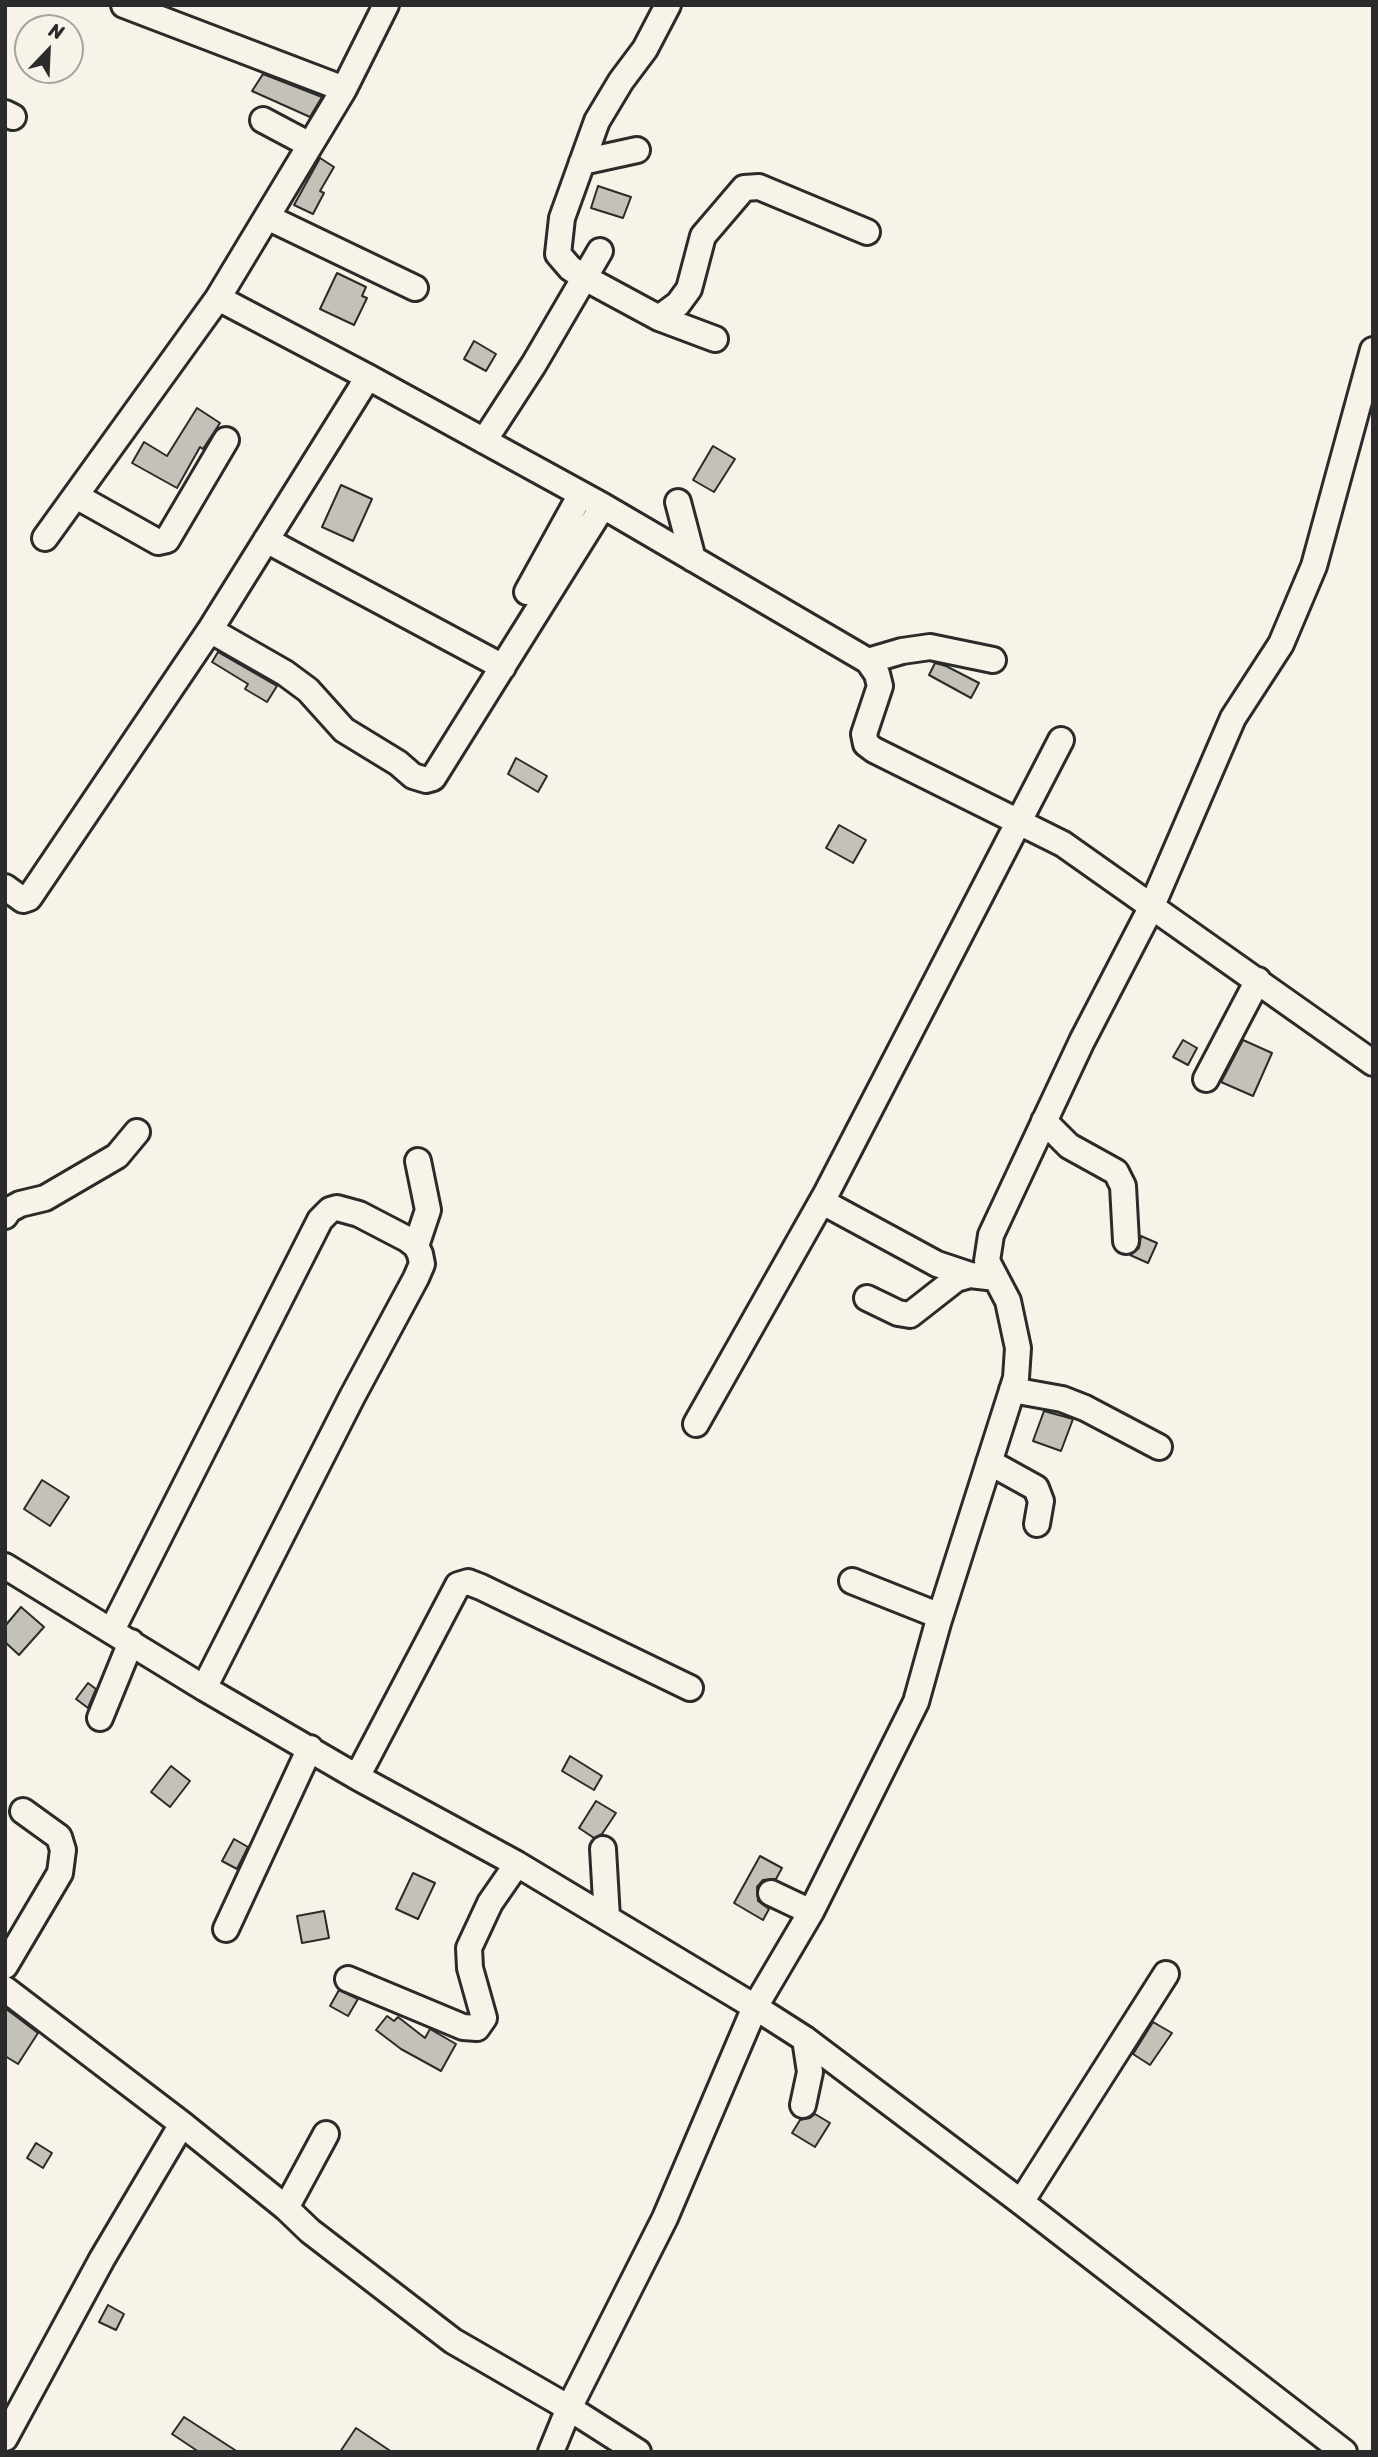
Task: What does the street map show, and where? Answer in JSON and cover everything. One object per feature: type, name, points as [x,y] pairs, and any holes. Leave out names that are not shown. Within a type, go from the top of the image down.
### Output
[{"type":"street","points":[[124,5],[344,89]]},
{"type":"street","points":[[45,538],[218,298],[344,89],[386,5]]},
{"type":"street","points":[[668,5],[645,49],[621,81],[597,121],[562,218],[558,254],[570,268],[585,278],[659,317],[715,339]]},
{"type":"street","points":[[263,120],[310,145]]},
{"type":"street","points":[[582,162],[636,150]]},
{"type":"street","points":[[659,317],[678,304],[689,289],[703,236],[744,188],[759,187],[867,232]]},
{"type":"street","points":[[267,217],[415,288]]},
{"type":"street","points":[[484,440],[534,364],[600,251]]},
{"type":"street","points":[[218,298],[603,506],[868,661],[877,674],[880,686],[864,734],[866,744],[1063,844],[1151,908],[1369,1053]]},
{"type":"street","points":[[551,2452],[569,2408],[665,2218],[755,2007],[811,1912],[916,1702],[940,1616],[1016,1378],[1018,1348],[1008,1301],[987,1261],[991,1234],[1082,1041],[1151,908],[1233,718],[1280,644],[1314,566],[1373,350]]},
{"type":"street","points":[[5,887],[23,900],[29,898],[210,630],[368,377]]},
{"type":"street","points":[[76,496],[158,542],[167,540],[226,440]]},
{"type":"street","points":[[527,592],[581,494]]},
{"type":"street","points":[[678,502],[693,559]]},
{"type":"street","points":[[210,630],[285,673],[308,690],[344,730],[398,763],[413,776],[426,780],[433,778],[603,506]]},
{"type":"street","points":[[266,541],[503,667]]},
{"type":"street","points":[[868,661],[902,651],[930,648],[993,660]]},
{"type":"street","points":[[696,1424],[826,1194],[1061,740]]},
{"type":"street","points":[[1206,1079],[1258,981]]},
{"type":"street","points":[[1044,1121],[1069,1146],[1116,1172],[1122,1186],[1126,1241]]},
{"type":"street","points":[[5,1216],[9,1210],[20,1204],[45,1198],[117,1156],[137,1132]]},
{"type":"street","points":[[416,1246],[428,1210],[418,1161]]},
{"type":"street","points":[[826,1194],[826,1201],[830,1206],[937,1264],[970,1275],[996,1278]]},
{"type":"street","points":[[100,1718],[121,1636],[320,1220],[330,1210],[337,1208],[359,1214],[416,1246],[421,1254],[422,1264],[204,1688]]},
{"type":"street","points":[[867,1298],[910,1315],[956,1279],[970,1275]]},
{"type":"street","points":[[1012,1390],[1062,1399],[1085,1408],[1159,1447]]},
{"type":"street","points":[[989,1462],[1037,1488],[1041,1500],[1037,1524]]},
{"type":"street","points":[[5,1566],[204,1688],[357,1777],[517,1864],[805,2039],[1345,2452]]},
{"type":"street","points":[[852,1581],[940,1616]]},
{"type":"street","points":[[357,1777],[458,1585],[468,1583],[481,1587],[690,1688]]},
{"type":"street","points":[[226,1929],[310,1748]]},
{"type":"street","points":[[5,1966],[60,1873],[63,1850],[59,1837],[23,1811]]},
{"type":"street","points":[[603,1849],[607,1918]]},
{"type":"street","points":[[348,1979],[463,2028],[477,2028],[484,2018],[470,1968],[469,1948],[490,1903],[517,1864]]},
{"type":"street","points":[[771,1894],[811,1912]]},
{"type":"street","points":[[1021,2202],[1166,1974]]},
{"type":"street","points":[[5,1989],[181,2124],[286,2208],[310,2231],[453,2341],[569,2408],[638,2452]]},
{"type":"street","points":[[803,2105],[810,2071],[805,2039]]},
{"type":"street","points":[[5,2438],[102,2259],[181,2124]]},
{"type":"street","points":[[286,2208],[326,2134]]},
{"type":"building","points":[[263,74],[322,97],[310,117],[252,91]]},
{"type":"building","points":[[320,158],[334,167],[320,191],[324,193],[313,214],[294,205]]},
{"type":"building","points":[[598,186],[631,197],[623,218],[591,208]]},
{"type":"building","points":[[337,273],[366,287],[362,296],[367,298],[354,325],[320,309]]},
{"type":"building","points":[[474,341],[496,354],[486,371],[464,359]]},
{"type":"building","points":[[197,408],[220,423],[203,449],[200,447],[177,488],[132,463],[144,442],[167,456]]},
{"type":"building","points":[[713,446],[735,459],[714,492],[693,480]]},
{"type":"building","points":[[341,485],[372,499],[353,541],[322,527]]},
{"type":"building","points":[[218,652],[277,686],[267,702],[245,689],[248,684],[212,662]]},
{"type":"building","points":[[935,663],[979,683],[971,698],[929,675]]},
{"type":"building","points":[[516,758],[547,776],[538,792],[508,774]]},
{"type":"building","points":[[839,825],[866,840],[853,863],[826,848]]},
{"type":"building","points":[[1183,1040],[1197,1048],[1188,1065],[1173,1057]]},
{"type":"building","points":[[1243,1040],[1272,1053],[1253,1096],[1221,1082]]},
{"type":"building","points":[[1141,1236],[1157,1243],[1148,1263],[1130,1255],[1139,1248]]},
{"type":"building","points":[[1044,1411],[1073,1419],[1061,1451],[1033,1441]]},
{"type":"building","points":[[42,1480],[69,1497],[50,1526],[24,1509]]},
{"type":"building","points":[[21,1607],[44,1627],[19,1655],[5,1642],[5,1626]]},
{"type":"building","points":[[88,1683],[96,1689],[88,1708],[76,1699]]},
{"type":"building","points":[[570,1756],[602,1776],[594,1790],[562,1771]]},
{"type":"building","points":[[171,1766],[190,1781],[170,1807],[151,1792]]},
{"type":"building","points":[[596,1801],[616,1813],[602,1834],[594,1838],[579,1828]]},
{"type":"building","points":[[234,1839],[248,1847],[237,1869],[222,1861]]},
{"type":"building","points":[[760,1856],[782,1868],[776,1879],[763,1880],[757,1887],[758,1901],[769,1909],[763,1920],[734,1903]]},
{"type":"building","points":[[413,1873],[435,1883],[418,1919],[396,1909]]},
{"type":"building","points":[[324,1911],[329,1938],[302,1943],[297,1916]]},
{"type":"building","points":[[339,1990],[358,1999],[348,2016],[330,2006]]},
{"type":"building","points":[[5,2008],[38,2033],[18,2064],[5,2056]]},
{"type":"building","points":[[387,2016],[394,2021],[398,2017],[425,2038],[430,2029],[456,2044],[441,2071],[401,2049],[376,2030]]},
{"type":"building","points":[[1153,2022],[1172,2033],[1150,2065],[1133,2054]]},
{"type":"building","points":[[815,2114],[830,2123],[815,2147],[792,2133],[800,2120]]},
{"type":"building","points":[[36,2143],[52,2153],[43,2168],[27,2158]]},
{"type":"building","points":[[108,2305],[124,2314],[116,2330],[99,2322]]},
{"type":"building","points":[[184,2417],[238,2452],[199,2452],[172,2434]]},
{"type":"building","points":[[356,2428],[392,2452],[340,2452]]}]
